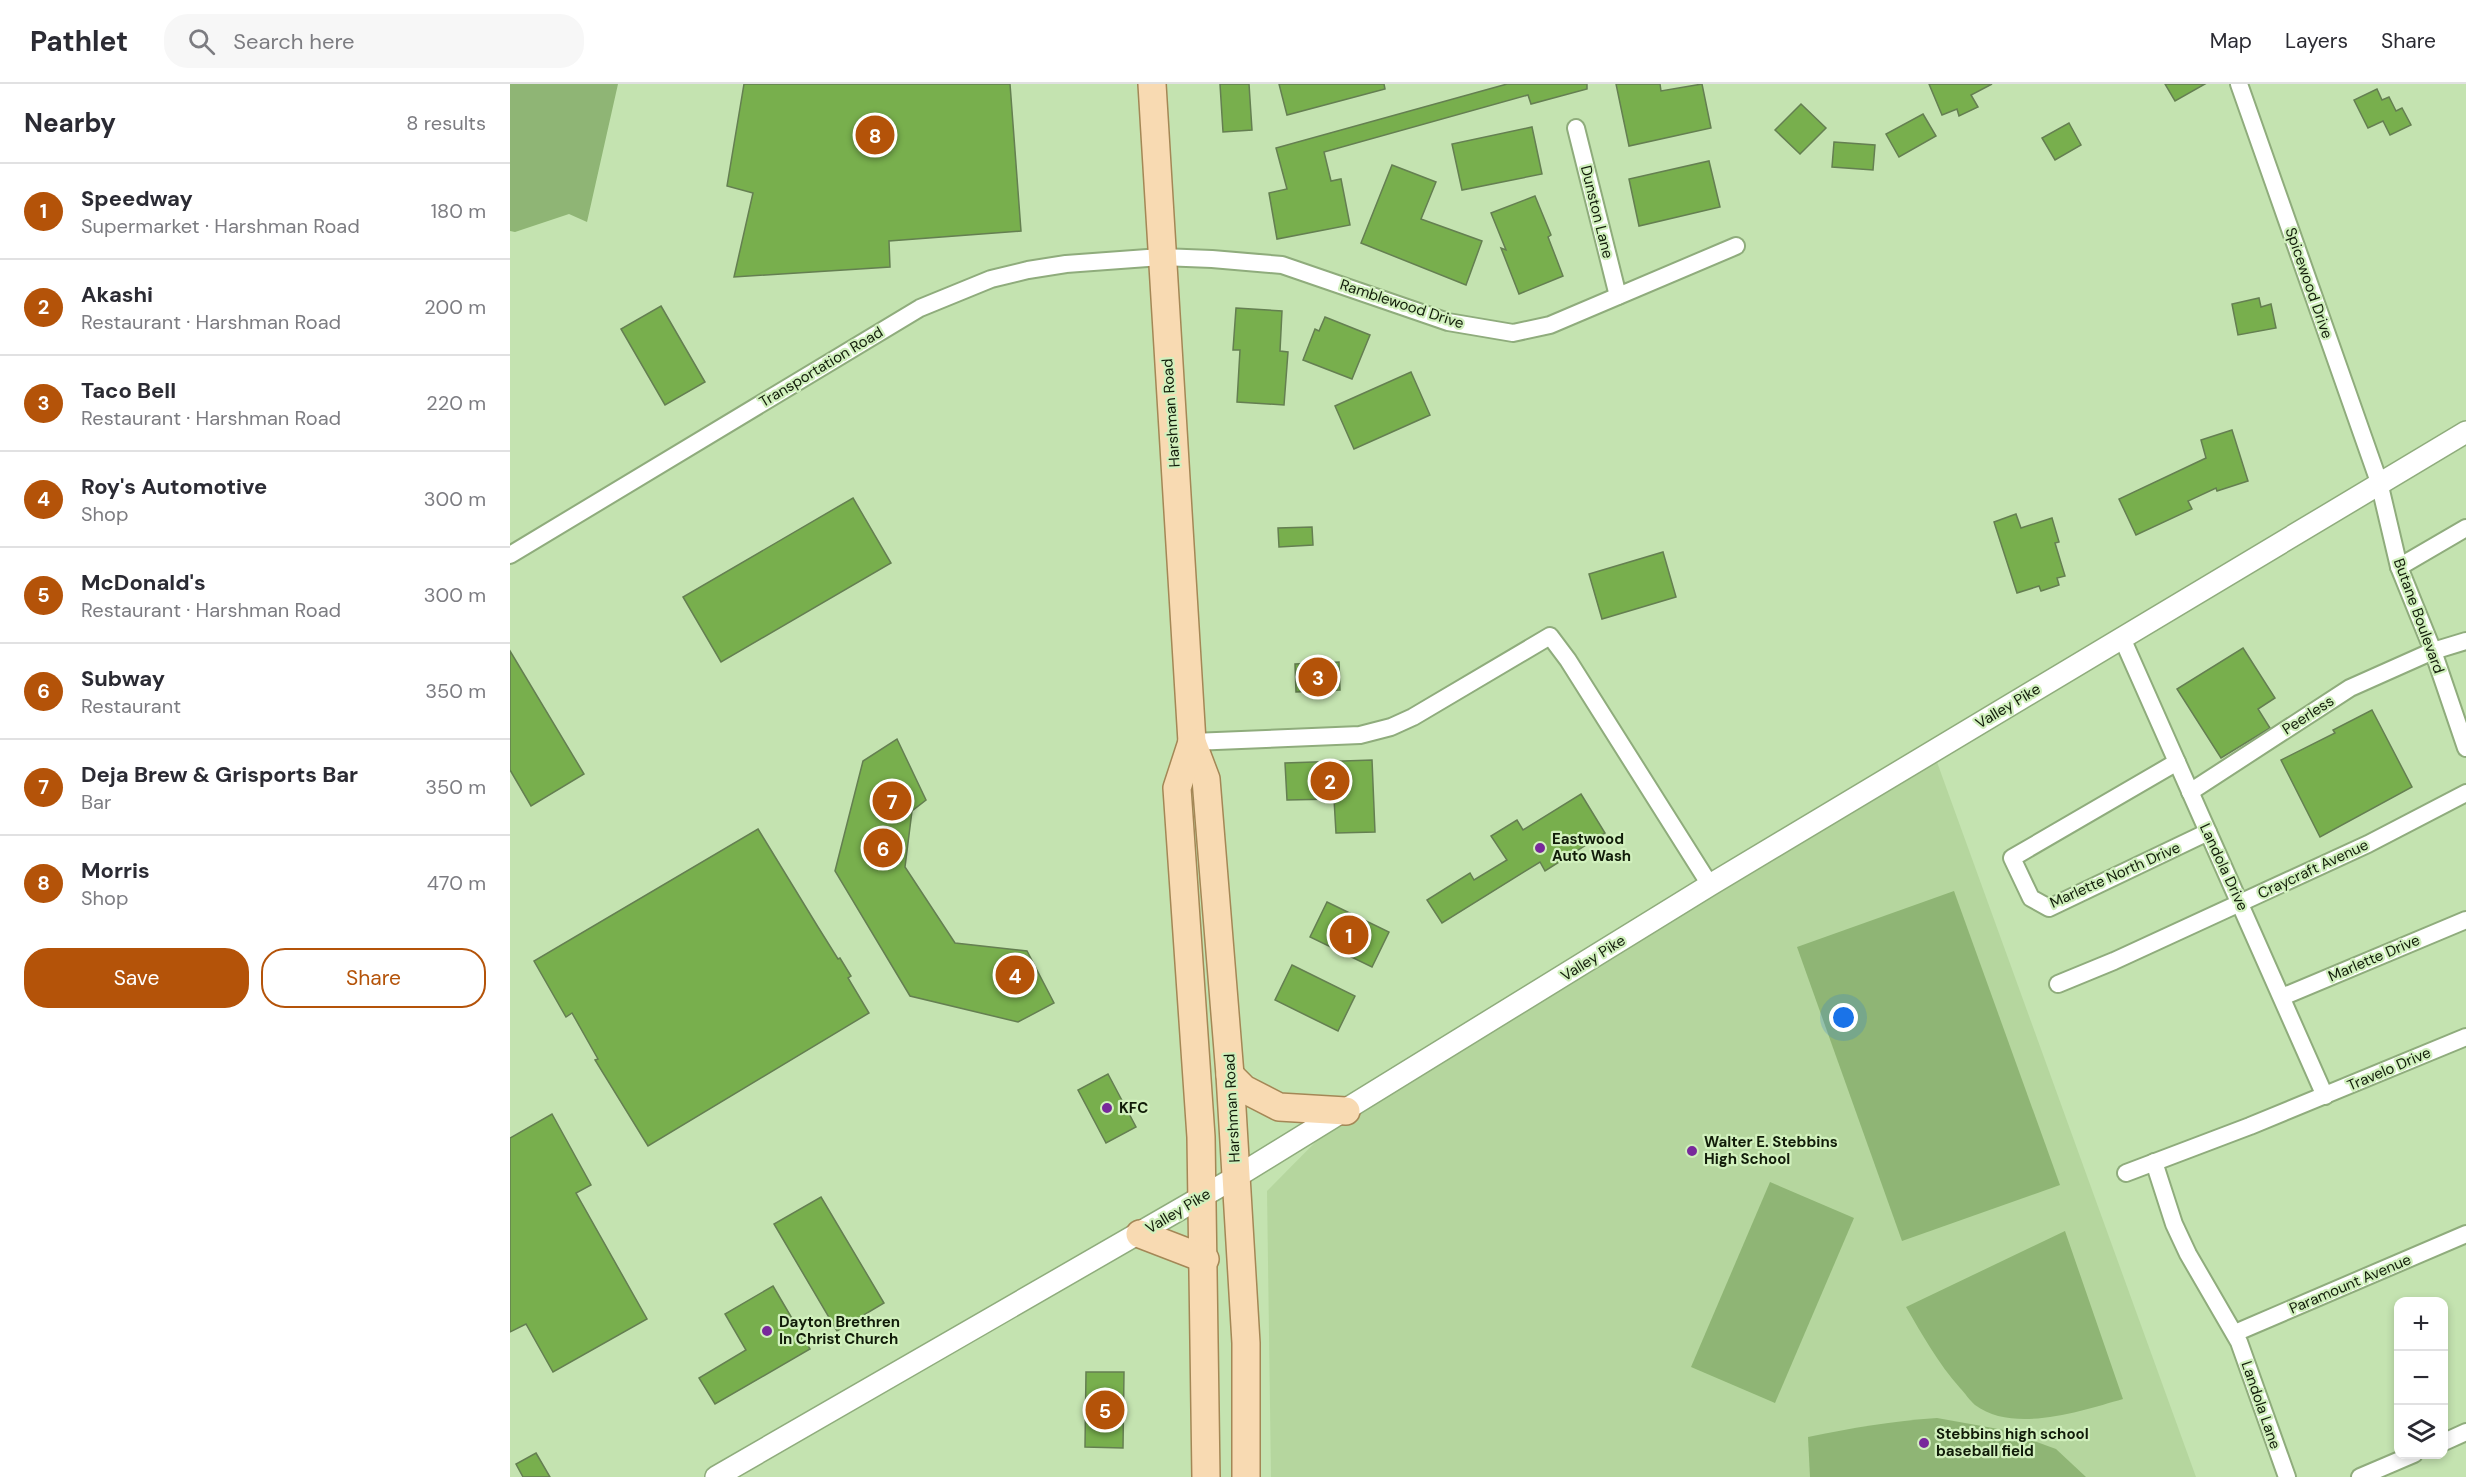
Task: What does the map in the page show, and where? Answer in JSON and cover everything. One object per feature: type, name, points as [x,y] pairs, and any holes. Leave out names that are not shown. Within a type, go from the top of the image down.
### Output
[{"type":"main road","name":"Harshman Road","points":[[1152,84],[1192,742],[1206,779],[1230,1076],[1246,1343],[1246,1477]]},
{"type":"main road","name":"Harshman Road","points":[[1192,742],[1177,788],[1204,1195],[1206,1477]]},
{"type":"main road","points":[[1230,1076],[1244,1089],[1279,1107],[1346,1111]]},
{"type":"main road","points":[[1140,1233],[1205,1259]]},
{"type":"street","name":"Spicewood Drive","points":[[2239,84],[2379,482]]},
{"type":"street","name":"Dunston Lane","points":[[1576,128],[1618,296]]},
{"type":"street","name":"Ramblewood Drive","points":[[1161,258],[1282,265],[1448,322],[1513,333],[1550,325],[1736,246]]},
{"type":"street","name":"Transportation Road","points":[[510,555],[921,308],[955,292],[991,279],[1028,270],[1066,264],[1161,258]]},
{"type":"street","name":"Valley Pike","points":[[716,1477],[1236,1177],[1710,885],[2379,482],[2466,432]]},
{"type":"street","name":"Butane Boulevard","points":[[2379,482],[2399,567],[2433,651],[2466,748]]},
{"type":"street","points":[[2399,567],[2466,528]]},
{"type":"street","points":[[1192,742],[1360,735],[1391,727],[1413,717],[1550,636],[1568,660],[1710,885]]},
{"type":"street","name":"Landola Drive","points":[[2122,638],[2325,1096]]},
{"type":"street","points":[[2433,651],[2466,641]]},
{"type":"street","name":"Peerless","points":[[2190,792],[2350,688],[2433,651]]},
{"type":"street","name":"Marlette North Drive","points":[[2176,762],[2012,858],[2031,898],[2049,908],[2208,832]]},
{"type":"street","name":"Craycraft Avenue","points":[[2058,984],[2114,961],[2368,844],[2466,794]]},
{"type":"street","name":"Marlette Drive","points":[[2282,997],[2466,920]]},
{"type":"street","name":"Travelo Drive","points":[[2325,1096],[2459,1039]]},
{"type":"street","points":[[2126,1173],[2325,1096]]},
{"type":"street","points":[[2154,1162],[2174,1224],[2188,1254],[2235,1333]]},
{"type":"street","name":"Paramount Avenue","points":[[2235,1333],[2466,1234]]},
{"type":"street","name":"Landola Lane","points":[[2235,1333],[2287,1477]]},
{"type":"street","points":[[2448,1440],[2466,1432]]},
{"type":"street","points":[[2360,1477],[2404,1459]]},
{"type":"shaded area","points":[[510,84],[618,84],[587,222],[569,214],[515,232],[510,231]]},
{"type":"shaded area","name":"Walter E. Stebbins High School","points":[[1933,751],[2196,1477],[1271,1477],[1267,1191],[1346,1111]]},
{"type":"shaded area","points":[[1954,891],[2060,1185],[1902,1241],[1797,947]]},
{"type":"shaded area","points":[[1770,1182],[1854,1218],[1775,1403],[1691,1367]]},
{"type":"shaded area","points":[[2065,1231],[2123,1399],[2048,1417],[2009,1418],[1991,1414],[1975,1405],[1952,1379],[1906,1307]]},
{"type":"shaded area","name":"Stebbins high school baseball field","points":[[1937,1418],[2004,1430],[2056,1449],[2086,1477],[1810,1477],[1808,1437],[1872,1425]]},
{"type":"building","points":[[744,84],[1010,84],[1021,231],[889,241],[890,267],[734,277],[753,193],[727,186]]},
{"type":"building","points":[[1220,84],[1249,84],[1252,130],[1223,132]]},
{"type":"building","points":[[1279,84],[1384,84],[1385,89],[1287,115]]},
{"type":"building","points":[[1507,84],[1587,84],[1587,89],[1531,104],[1528,95],[1324,152],[1331,181],[1341,179],[1350,225],[1277,239],[1269,193],[1287,189],[1276,148]]},
{"type":"building","points":[[1616,84],[1660,84],[1661,91],[1702,84],[1711,128],[1629,146]]},
{"type":"building","points":[[1929,84],[1992,84],[1971,95],[1978,107],[1959,116],[1957,109],[1942,115]]},
{"type":"building","points":[[2165,84],[2205,84],[2175,101]]},
{"type":"building","points":[[2377,89],[2382,100],[2389,97],[2396,111],[2402,108],[2411,125],[2390,135],[2383,121],[2368,128],[2354,100]]},
{"type":"building","points":[[1801,104],[1826,128],[1800,154],[1775,130]]},
{"type":"building","points":[[1923,114],[1936,136],[1899,157],[1886,134]]},
{"type":"building","points":[[2069,123],[2081,145],[2055,160],[2042,138]]},
{"type":"building","points":[[1532,127],[1542,174],[1462,190],[1452,144]]},
{"type":"building","points":[[1834,142],[1875,145],[1873,170],[1832,167]]},
{"type":"building","points":[[1709,161],[1720,207],[1639,226],[1629,179]]},
{"type":"building","points":[[1392,165],[1436,182],[1421,219],[1482,241],[1466,285],[1361,243]]},
{"type":"building","points":[[1535,196],[1551,235],[1548,237],[1563,276],[1519,294],[1501,248],[1506,250],[1491,213]]},
{"type":"building","points":[[2259,298],[2261,307],[2271,304],[2276,328],[2238,335],[2232,304]]},
{"type":"building","points":[[661,306],[705,382],[665,405],[621,329]]},
{"type":"building","points":[[1236,308],[1282,311],[1280,351],[1288,352],[1284,405],[1237,402],[1240,350],[1233,350]]},
{"type":"building","points":[[1325,317],[1370,335],[1352,379],[1303,360],[1315,329],[1319,331]]},
{"type":"building","points":[[1411,372],[1430,415],[1354,449],[1335,406]]},
{"type":"building","points":[[2232,430],[2248,481],[2217,491],[2216,488],[2188,501],[2192,509],[2136,535],[2119,499],[2206,458],[2201,440]]},
{"type":"building","points":[[853,498],[891,563],[721,662],[683,597]]},
{"type":"building","points":[[2016,514],[2021,528],[2052,518],[2059,542],[2055,543],[2065,576],[2057,578],[2059,585],[2041,591],[2039,586],[2017,593],[1994,522]]},
{"type":"building","points":[[1312,527],[1313,545],[1279,547],[1278,528]]},
{"type":"building","points":[[1663,552],[1676,597],[1602,619],[1589,574]]},
{"type":"building","points":[[2243,648],[2275,698],[2258,709],[2270,728],[2221,758],[2177,689]]},
{"type":"building","points":[[510,651],[584,774],[531,806],[510,770]]},
{"type":"building","points":[[1339,662],[1340,690],[1296,692],[1295,664]]},
{"type":"building","points":[[2372,710],[2412,787],[2320,837],[2281,760],[2335,733],[2333,730]]},
{"type":"building","points":[[897,739],[926,800],[912,811],[905,867],[955,943],[1027,951],[1054,1003],[1018,1022],[910,996],[835,871],[863,761]]},
{"type":"building","points":[[1372,760],[1375,832],[1336,833],[1334,799],[1287,800],[1285,763]]},
{"type":"building","name":"Eastwood Auto Wash","points":[[1581,794],[1605,833],[1545,871],[1540,862],[1442,923],[1427,900],[1470,873],[1474,880],[1507,860],[1491,836],[1517,820],[1523,830]]},
{"type":"building","points":[[758,829],[838,959],[840,958],[851,976],[848,978],[869,1013],[648,1146],[595,1060],[598,1059],[572,1013],[566,1017],[534,961]]},
{"type":"building","points":[[1327,902],[1389,932],[1372,967],[1310,937]]},
{"type":"building","points":[[1292,965],[1355,996],[1338,1031],[1275,1000]]},
{"type":"building","name":"KFC","points":[[1108,1074],[1136,1127],[1106,1143],[1078,1090]]},
{"type":"building","points":[[552,1114],[591,1185],[576,1193],[647,1319],[553,1372],[526,1324],[510,1332],[510,1138]]},
{"type":"building","points":[[821,1197],[884,1303],[837,1331],[774,1224]]},
{"type":"building","name":"Dayton Brethren In Christ Church","points":[[773,1286],[810,1349],[715,1404],[699,1378],[746,1350],[725,1314]]},
{"type":"building","points":[[1086,1372],[1124,1372],[1123,1448],[1085,1447]]},
{"type":"building","points":[[536,1453],[550,1477],[523,1477],[516,1464]]},
{"type":"place","name":"Morris","points":[[875,135]]},
{"type":"place","name":"Taco Bell","points":[[1318,677]]},
{"type":"place","name":"Akashi","points":[[1330,781]]},
{"type":"place","name":"Deja Brew & Grisports Bar","points":[[892,801]]},
{"type":"place","name":"Subway","points":[[883,848]]},
{"type":"place","name":"Eastwood Auto Wash","points":[[1540,848]]},
{"type":"place","name":"Speedway","points":[[1349,935]]},
{"type":"place","name":"Roy's Automotive","points":[[1015,975]]},
{"type":"place","name":"KFC","points":[[1107,1108]]},
{"type":"place","name":"Walter E. Stebbins High School","points":[[1692,1151]]},
{"type":"place","name":"Dayton Brethren In Christ Church","points":[[767,1331]]},
{"type":"place","name":"McDonald's","points":[[1105,1410]]},
{"type":"place","name":"Stebbins high school baseball field","points":[[1924,1443]]}]
